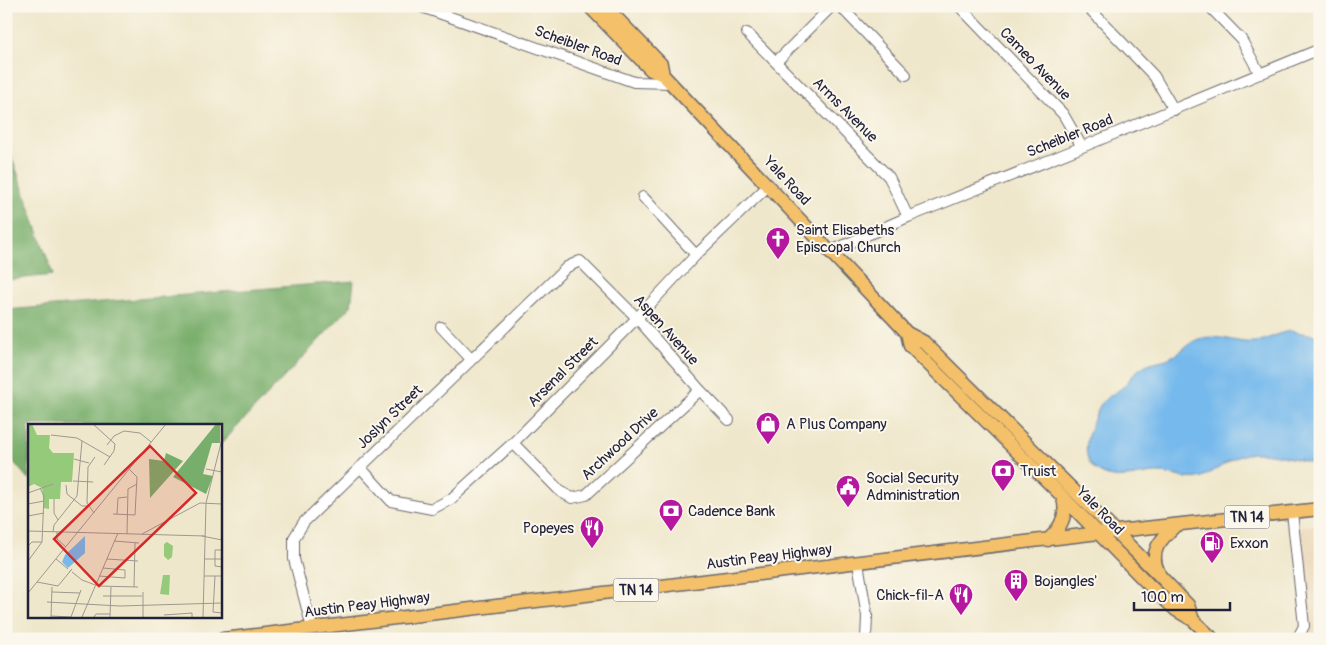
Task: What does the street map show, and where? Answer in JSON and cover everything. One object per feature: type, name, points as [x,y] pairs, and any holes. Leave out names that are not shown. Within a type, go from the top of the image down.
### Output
[{"type":"main road","name":"Yale Road","points":[[589,6],[651,70],[668,79],[907,333],[929,346],[1188,604],[1193,620]]},
{"type":"main road","name":"Yale Road","points":[[604,6],[661,64],[668,79]]},
{"type":"main road","name":"Yale Road","points":[[907,333],[910,346],[1176,610],[1193,620],[1213,639]]},
{"type":"main road","points":[[1048,540],[1055,533],[1065,514],[1066,504],[1061,495]]},
{"type":"main road","name":"Austin Peay Highway","points":[[223,639],[1320,509]]},
{"type":"main road","points":[[1161,577],[1154,560],[1155,551],[1163,538],[1175,526]]},
{"type":"street","name":"Scheibler Road","points":[[419,6],[634,82],[668,79]]},
{"type":"street","points":[[776,62],[832,6]]},
{"type":"street","points":[[840,6],[906,74]]},
{"type":"street","name":"Cameo Avenue","points":[[960,6],[1063,114],[1082,148]]},
{"type":"street","points":[[1087,6],[1154,76],[1174,110]]},
{"type":"street","points":[[1209,6],[1241,38],[1260,74]]},
{"type":"street","name":"Arms Avenue","points":[[747,33],[889,177],[908,217]]},
{"type":"street","name":"Scheibler Road","points":[[831,251],[908,217],[1082,148],[1320,49]]},
{"type":"street","name":"Arsenal Street","points":[[360,467],[392,501],[432,509],[451,499],[513,443],[637,318],[696,255],[769,185]]},
{"type":"street","points":[[642,197],[696,255]]},
{"type":"street","name":"Aspen Avenue","points":[[580,261],[637,318],[729,420]]},
{"type":"street","name":"Joslyn Street","points":[[312,628],[294,559],[294,538],[304,522],[567,267],[580,261]]},
{"type":"street","points":[[441,327],[471,359]]},
{"type":"street","name":"Archwood Drive","points":[[513,443],[561,492],[572,498],[586,495],[700,390]]},
{"type":"street","points":[[1292,512],[1304,626],[1297,639]]},
{"type":"street","points":[[858,563],[868,616],[866,639]]},
{"type":"shaded area","points":[[1320,525],[1320,639],[1304,639],[1307,635],[1310,617],[1300,527]]},
{"type":"green space","points":[[6,140],[53,275],[6,280]]},
{"type":"green space","points":[[354,281],[351,306],[221,444],[221,424],[28,424],[28,479],[6,453],[6,310]]},
{"type":"water","points":[[1290,331],[1320,336],[1320,464],[1270,454],[1253,453],[1245,454],[1202,477],[1192,479],[1161,473],[1114,477],[1098,471],[1091,465],[1086,449],[1087,440],[1099,406],[1106,398],[1123,387],[1141,368],[1173,356],[1194,341],[1202,338],[1217,337],[1254,342]]},
{"type":"place","name":"Saint Elisabeths Episcopal Church","points":[[778,260]]},
{"type":"place","name":"A Plus Company","points":[[768,445]]},
{"type":"place","name":"Truist","points":[[1003,492]]},
{"type":"place","name":"Social Security Administration","points":[[848,508]]},
{"type":"place","name":"Cadence Bank","points":[[671,532]]},
{"type":"place","name":"Popeyes","points":[[592,549]]},
{"type":"place","name":"Exxon","points":[[1212,564]]},
{"type":"place","name":"Bojangles'","points":[[1016,602]]},
{"type":"place","name":"Chick-fil-A","points":[[961,616]]}]
